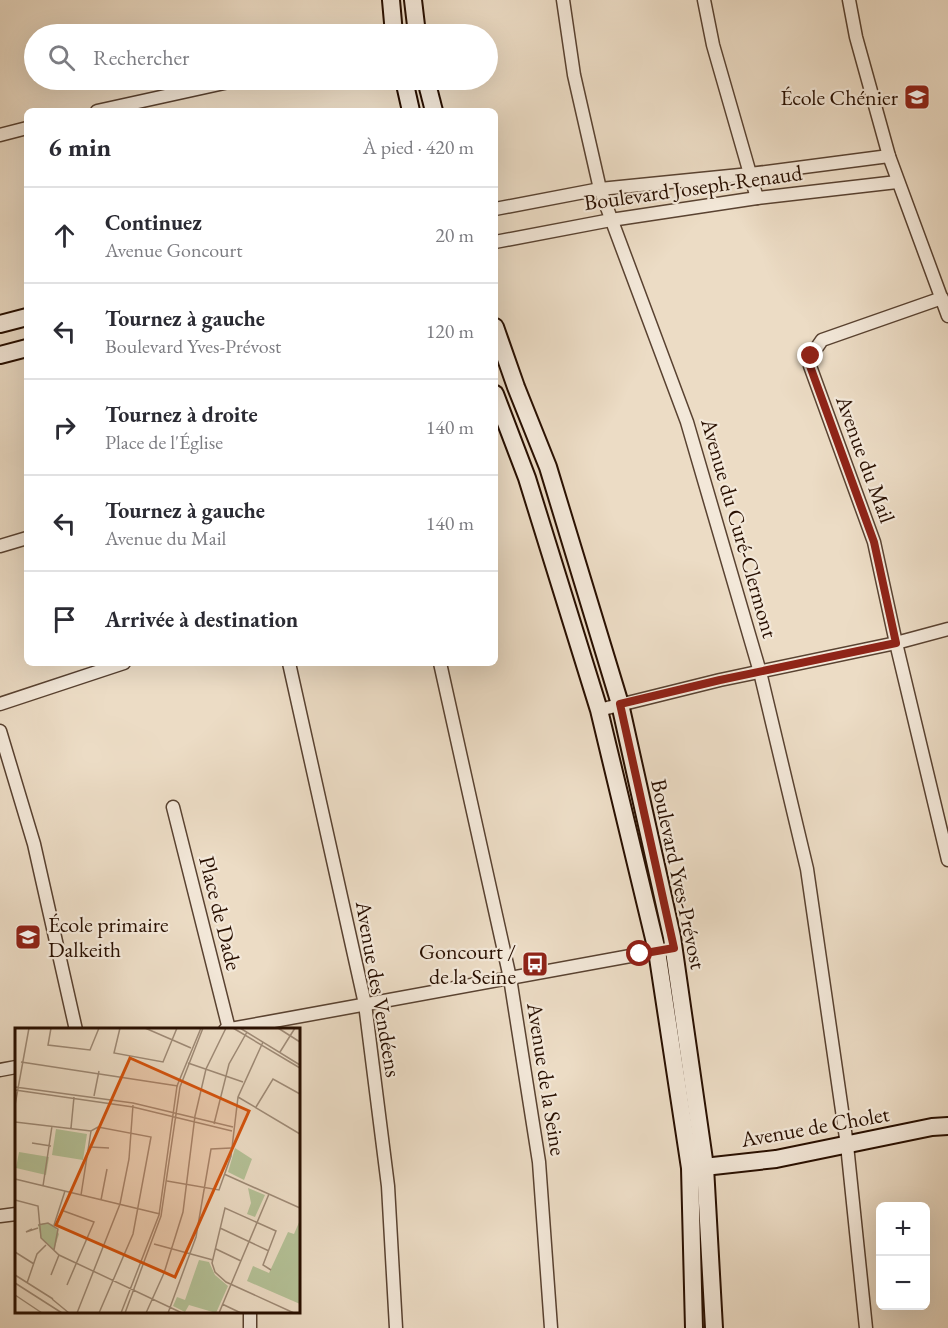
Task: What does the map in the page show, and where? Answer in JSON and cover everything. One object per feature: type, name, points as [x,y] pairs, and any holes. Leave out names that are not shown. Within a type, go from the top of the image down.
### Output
[{"type":"street","points":[[391,0],[393,24]]},
{"type":"street","points":[[413,0],[416,24]]},
{"type":"street","name":"Avenue du Curé-Clermont","points":[[563,0],[574,75],[600,189],[687,422],[760,672],[807,869],[847,1145],[866,1328]]},
{"type":"street","points":[[704,0],[713,45],[758,198]]},
{"type":"street","points":[[849,0],[856,37],[897,182],[948,316]]},
{"type":"street","points":[[111,108],[193,90]]},
{"type":"street","points":[[406,90],[410,108]]},
{"type":"street","points":[[429,90],[433,108]]},
{"type":"street","points":[[0,135],[24,129]]},
{"type":"street","name":"Boulevard Joseph-Renaud","points":[[498,208],[600,189],[750,174],[889,156]]},
{"type":"street","name":"Boulevard Joseph-Renaud","points":[[498,241],[611,220],[758,198],[897,182]]},
{"type":"street","name":"Avenue du Mail","points":[[942,298],[822,340],[811,356],[810,366],[874,542],[948,860]]},
{"type":"street","points":[[0,324],[24,318]]},
{"type":"street","name":"Boulevard Yves-Prévost","points":[[498,336],[551,476],[620,704],[674,948],[714,1328]]},
{"type":"street","points":[[0,355],[24,349]]},
{"type":"street","name":"Boulevard Yves-Prévost","points":[[498,402],[529,483],[599,710],[657,951],[697,1168],[694,1328]]},
{"type":"street","points":[[529,483],[551,476]]},
{"type":"street","points":[[0,546],[24,539]]},
{"type":"street","points":[[599,710],[720,680],[896,643],[948,629]]},
{"type":"street","points":[[0,704],[115,666]]},
{"type":"street","name":"Avenue des Vendéens","points":[[290,666],[365,1004],[388,1186],[396,1328]]},
{"type":"street","name":"Avenue de la Seine","points":[[441,666],[510,978],[539,1162],[551,1328]]},
{"type":"street","points":[[0,731],[34,844],[76,1028]]},
{"type":"street","name":"Place de Dade","points":[[173,807],[227,1028]]},
{"type":"street","points":[[233,1028],[674,948]]},
{"type":"street","points":[[0,1070],[15,1068]]},
{"type":"street","name":"Avenue de Cholet","points":[[697,1168],[776,1159],[932,1127],[948,1126]]},
{"type":"street","points":[[0,1216],[15,1214]]},
{"type":"place","name":"École Chénier","points":[[917,97]]},
{"type":"place","name":"École primaire Dalkeith","points":[[28,937]]},
{"type":"place","name":"Goncourt / de la Seine","points":[[535,964]]},
{"type":"route","points":[[640,954],[674,948],[620,704],[720,680],[896,643],[874,542],[810,366],[811,356]]}]
